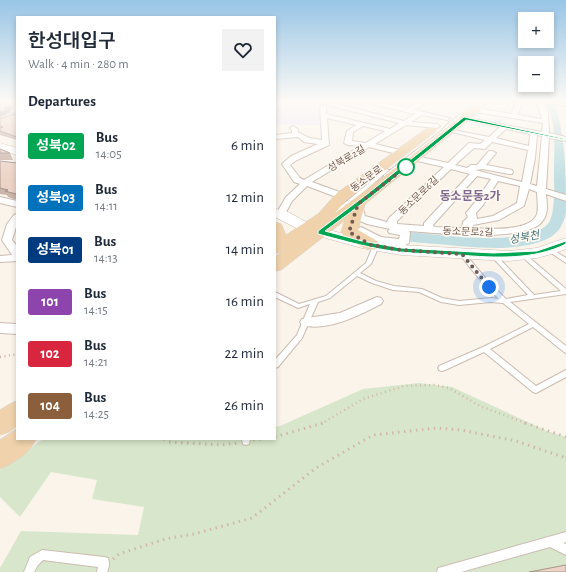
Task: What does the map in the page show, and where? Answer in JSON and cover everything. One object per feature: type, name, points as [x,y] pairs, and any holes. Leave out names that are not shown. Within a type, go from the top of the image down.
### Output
[{"type":"main road","name":"동소문로","points":[[313,230],[342,196],[435,127]]},
{"type":"main road","name":"동소문로","points":[[313,230],[358,204],[416,158],[447,127]]},
{"type":"main road","points":[[358,204],[349,232],[374,246]]},
{"type":"main road","points":[[276,250],[279,238],[277,219]]},
{"type":"main road","points":[[276,253],[313,230]]},
{"type":"main road","points":[[0,424],[16,413]]},
{"type":"main road","points":[[0,456],[22,440]]},
{"type":"street","points":[[324,127],[326,143]]},
{"type":"street","points":[[357,127],[350,131],[348,143],[368,145],[401,152]]},
{"type":"street","points":[[374,127],[392,131]]},
{"type":"street","name":"성북로2길","points":[[277,219],[284,205],[293,193],[305,184],[399,127]]},
{"type":"street","points":[[466,127],[490,140],[532,149]]},
{"type":"street","points":[[490,140],[504,127]]},
{"type":"street","points":[[508,127],[566,139]]},
{"type":"street","name":"동소문로2길","points":[[358,204],[358,212],[361,218],[372,224],[431,230],[468,226],[507,231],[525,228],[534,224],[542,213],[546,127]]},
{"type":"street","points":[[293,128],[296,130],[294,132],[307,140],[326,143]]},
{"type":"street","points":[[468,226],[502,216],[520,204],[525,186],[534,132]]},
{"type":"street","points":[[276,137],[299,135]]},
{"type":"street","name":"동소문로6길","points":[[392,226],[392,220],[448,166],[472,145],[482,147],[490,140]]},
{"type":"street","points":[[0,142],[16,147]]},
{"type":"street","points":[[326,143],[294,158],[286,164],[297,180],[342,196]]},
{"type":"street","points":[[0,146],[16,152]]},
{"type":"street","points":[[431,230],[428,225],[475,170],[492,153]]},
{"type":"street","name":"동소문로6길","points":[[416,158],[448,166],[475,170],[509,172]]},
{"type":"street","name":"동소문로6길","points":[[475,170],[496,178],[566,198]]},
{"type":"street","points":[[468,226],[473,218],[471,213],[480,203],[496,178]]},
{"type":"street","points":[[0,200],[16,204]]},
{"type":"street","points":[[16,218],[12,224],[8,240],[16,252]]},
{"type":"street","points":[[277,219],[374,246],[401,250],[462,254],[523,255],[562,245]]},
{"type":"street","points":[[359,227],[372,228],[405,233],[404,243],[378,240],[359,227]]},
{"type":"street","points":[[0,259],[16,258]]},
{"type":"street","points":[[307,322],[341,319],[376,301]]},
{"type":"street","points":[[0,328],[16,329]]},
{"type":"lane","points":[[334,215],[400,161],[408,152],[445,127]]},
{"type":"lane","points":[[313,230],[358,200],[403,161],[448,127]]},
{"type":"lane","points":[[562,245],[566,260]]},
{"type":"lane","points":[[276,295],[298,306],[328,297],[368,264],[374,246]]},
{"type":"lane","points":[[462,254],[475,272],[503,301],[566,350]]},
{"type":"lane","points":[[493,255],[533,297]]},
{"type":"lane","points":[[523,255],[566,292]]},
{"type":"lane","points":[[356,274],[393,288],[420,290],[441,300],[459,303],[492,300],[503,301],[566,292]]},
{"type":"lane","points":[[276,365],[300,336],[315,301]]},
{"type":"lane","points":[[442,368],[486,349],[534,324]]},
{"type":"lane","points":[[486,349],[536,390],[566,373]]},
{"type":"lane","points":[[0,445],[16,434]]},
{"type":"lane","points":[[442,572],[566,536]]},
{"type":"lane","points":[[550,541],[566,550]]},
{"type":"lane","points":[[29,572],[34,561],[42,555],[104,562],[103,569]]},
{"type":"path","points":[[0,357],[16,354]]},
{"type":"path","points":[[276,437],[322,424],[363,399],[404,386],[434,385],[449,388],[480,406],[502,415],[566,437]]},
{"type":"path","points":[[103,569],[119,554],[165,540],[194,534],[252,518],[316,468],[373,435],[437,428],[461,430],[516,441],[566,458]]},
{"type":"path","points":[[165,440],[168,442],[221,445],[246,440]]},
{"type":"green space","points":[[419,383],[452,387],[547,431],[566,437],[566,572],[0,572],[0,568],[21,531],[138,535],[144,507],[92,499],[97,480],[51,472],[20,517],[0,497],[0,470],[42,440],[276,440],[276,427],[363,389]]},
{"type":"building","points":[[16,127],[16,137],[0,131],[0,128]]},
{"type":"building","points":[[0,149],[10,153],[0,153]]},
{"type":"building","points":[[0,161],[16,163],[16,194],[0,188]]},
{"type":"building","points":[[566,565],[566,572],[529,572]]},
{"type":"waterway","name":"성북천","points":[[409,237],[463,241],[506,242],[526,240],[542,235],[553,228],[558,217],[560,201],[559,127]]},
{"type":"bus line","name":"성북02","points":[[454,127],[368,196],[320,232],[362,243],[401,250],[509,256],[537,253],[550,250],[566,243]]},
{"type":"bus line","name":"성북02","points":[[507,127],[566,139]]},
{"type":"district","name":"동소문동2가","points":[[470,196]]},
{"type":"route","points":[[406,167],[358,204],[349,232],[371,245],[401,250],[462,254],[475,272],[489,287]]}]
